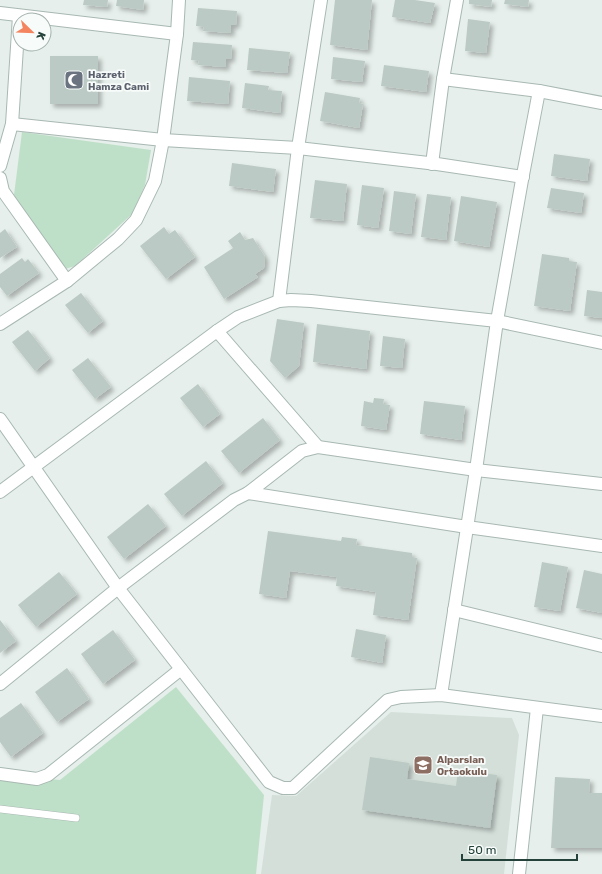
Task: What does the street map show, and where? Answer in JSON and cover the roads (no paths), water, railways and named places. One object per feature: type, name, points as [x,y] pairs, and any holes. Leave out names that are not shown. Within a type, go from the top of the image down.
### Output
[{"type":"street","points":[[0,324],[67,281],[118,239],[136,220],[155,181],[163,140],[180,0]]},
{"type":"street","points":[[279,301],[298,148],[321,0]]},
{"type":"street","points":[[432,164],[443,79],[457,0]]},
{"type":"street","points":[[0,13],[12,15]]},
{"type":"street","points":[[52,20],[177,34]]},
{"type":"street","points":[[0,166],[12,124],[17,52]]},
{"type":"street","points":[[443,79],[539,91],[602,104]]},
{"type":"street","points":[[441,695],[476,470],[497,321],[539,91]]},
{"type":"street","points":[[12,124],[163,140],[298,148],[432,164],[523,177]]},
{"type":"street","points":[[0,178],[3,191],[67,281]]},
{"type":"street","points":[[0,492],[33,466],[217,331],[238,318],[279,301],[311,301],[497,321],[602,343]]},
{"type":"street","points":[[217,331],[318,447]]},
{"type":"street","points":[[0,419],[118,588],[269,782],[283,788],[293,788],[388,700],[401,697],[441,695],[602,716]]},
{"type":"street","points":[[0,684],[118,588],[234,500],[248,492],[302,451],[318,447],[476,470],[602,484]]},
{"type":"street","points":[[248,492],[467,527],[602,546]]},
{"type":"street","points":[[454,610],[602,646]]},
{"type":"street","points":[[0,774],[37,779],[48,775],[181,669]]},
{"type":"street","points":[[519,874],[537,708]]},
{"type":"lane","points":[[0,809],[76,818]]},
{"type":"place","name":"Hazreti Hamza Cami","points":[[74,80]]},
{"type":"place","name":"Alparslan Ortaokulu","points":[[423,765]]}]
